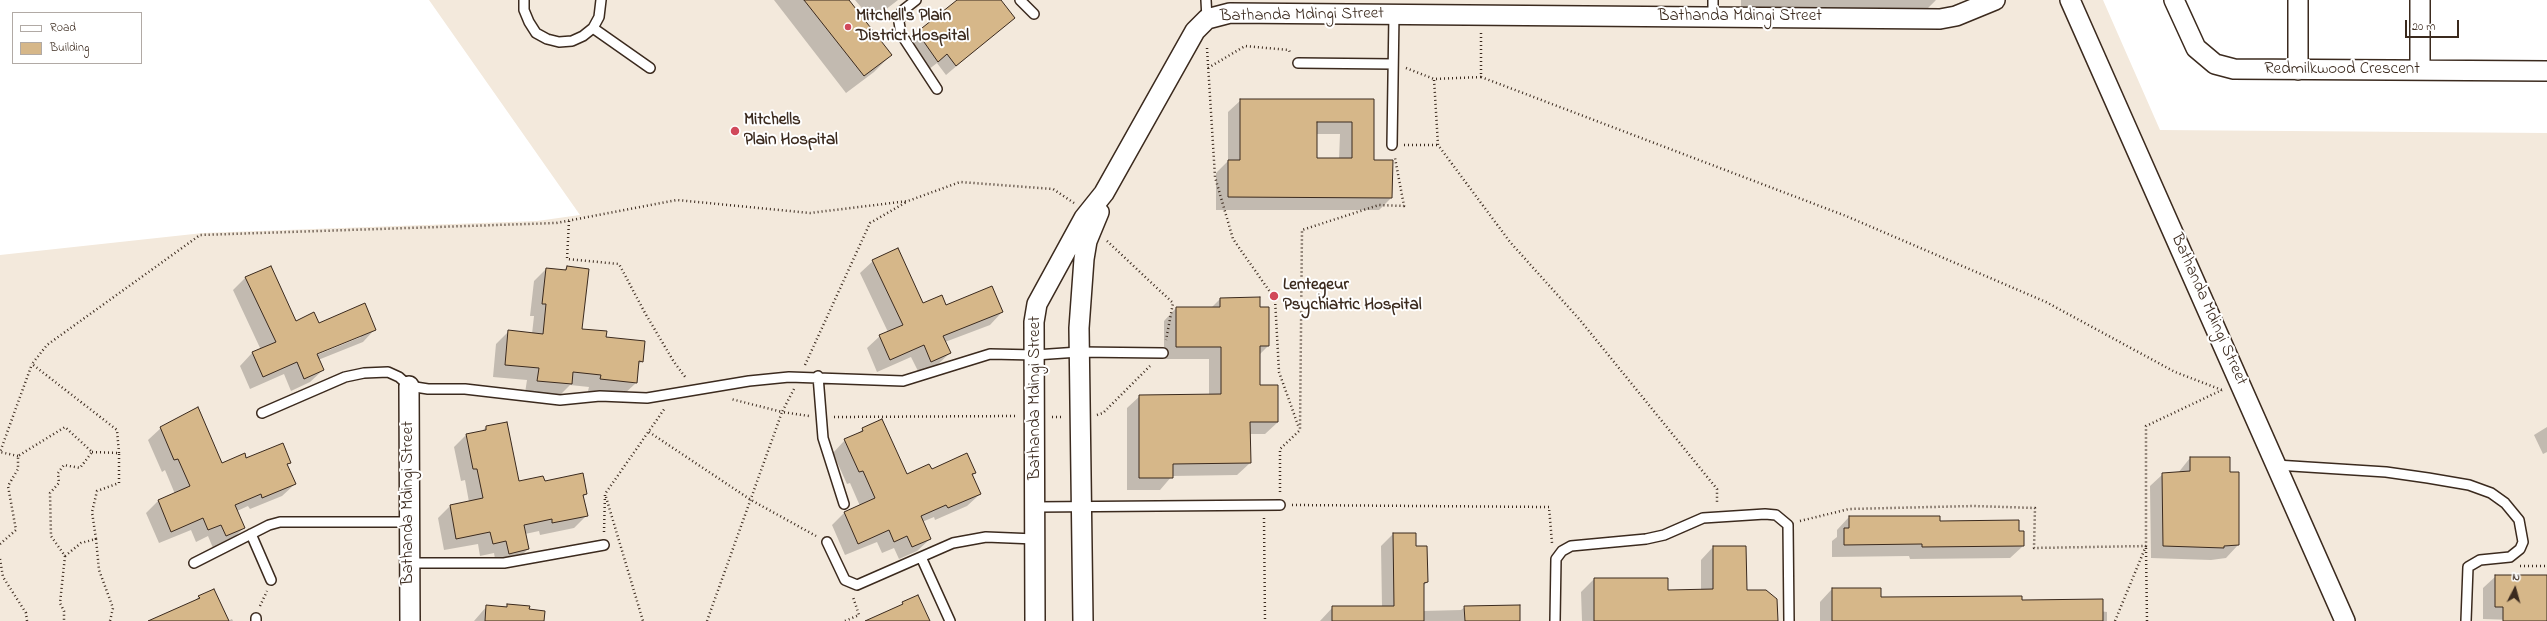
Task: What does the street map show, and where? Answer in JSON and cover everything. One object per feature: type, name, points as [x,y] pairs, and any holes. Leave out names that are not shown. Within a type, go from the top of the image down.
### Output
[{"type":"street","name":"Bathanda Mdingi Street","points":[[1035,621],[1036,416],[1034,322],[1037,304],[1195,31],[1207,20],[1230,13],[1394,14],[1481,7],[1713,8],[1940,19],[1956,16],[1995,0]]},
{"type":"street","name":"Bathanda Mdingi Street","points":[[2070,0],[2345,621]]},
{"type":"street","name":"Redmilkwood Crescent","points":[[2174,0],[2196,48],[2215,64],[2234,69],[2547,71]]},
{"type":"street","points":[[2298,0],[2298,70]]},
{"type":"street","points":[[2420,0],[2420,70]]},
{"type":"street","name":"Bathanda Mdingi Street","points":[[1084,621],[1080,352],[1084,259],[1098,200]]},
{"type":"street","name":"Bathanda Mdingi Street","points":[[409,386],[410,621]]},
{"type":"lane","points":[[524,0],[524,10],[536,33],[547,39],[559,42],[572,41],[584,36],[593,28],[599,17],[601,0]]},
{"type":"lane","points":[[916,0],[902,11],[899,22],[901,34],[937,89]]},
{"type":"lane","points":[[1020,0],[1034,14]]},
{"type":"lane","points":[[1206,0],[1207,20]]},
{"type":"lane","points":[[1392,145],[1394,14]]},
{"type":"lane","points":[[593,28],[650,68]]},
{"type":"lane","points":[[1298,63],[1393,64]]},
{"type":"lane","points":[[262,413],[345,377],[364,372],[394,374],[409,386],[428,389],[465,389],[560,400],[600,396],[647,398],[749,381],[800,376],[903,382],[950,368],[980,356],[1080,352],[1163,353]]},
{"type":"lane","points":[[818,376],[821,417],[829,460],[844,504]]},
{"type":"lane","points":[[2276,465],[2428,478],[2469,485],[2491,493],[2513,510],[2519,520],[2523,542],[2515,555],[2510,557],[2480,560],[2468,567],[2466,621]]},
{"type":"lane","points":[[1036,507],[1280,505]]},
{"type":"lane","points":[[1555,621],[1556,559],[1562,551],[1571,546],[1646,539],[1664,535],[1689,522],[1718,517],[1776,515],[1788,524],[1789,621]]},
{"type":"lane","points":[[194,564],[269,525],[293,521],[410,522]]},
{"type":"lane","points":[[251,534],[271,580]]},
{"type":"lane","points":[[827,542],[842,576],[848,583],[861,583],[953,543],[969,539],[1000,537],[1035,539]]},
{"type":"lane","points":[[410,563],[504,563],[604,545]]},
{"type":"lane","points":[[921,557],[950,621]]},
{"type":"path","points":[[1481,7],[1481,77]]},
{"type":"path","points":[[1207,20],[1208,68],[1215,177],[1233,240],[1275,299],[1279,372],[1300,430]]},
{"type":"path","points":[[1208,68],[1245,46],[1289,50],[1298,63]]},
{"type":"path","points":[[1393,64],[1434,79],[1481,77],[1846,216],[2046,302],[2175,372],[2222,390]]},
{"type":"path","points":[[1434,79],[1438,145],[1510,242],[1580,320],[1717,489],[1718,517]]},
{"type":"path","points":[[1280,505],[1280,448],[1300,430],[1302,230],[1379,205],[1404,206],[1392,145],[1438,145]]},
{"type":"path","points":[[119,453],[92,452],[65,427],[18,456],[0,452],[32,364],[48,345],[200,235],[556,223],[677,200],[810,213],[908,200],[960,182],[1053,190],[1083,208],[1098,200]]},
{"type":"path","points":[[708,621],[782,412],[870,223],[908,200]]},
{"type":"path","points":[[569,221],[566,259],[619,264],[674,362],[695,389]]},
{"type":"path","points":[[724,397],[782,412],[821,417],[1036,416],[1080,418],[1103,414],[1163,353],[1173,303],[1106,239]]},
{"type":"path","points":[[32,364],[117,430],[119,483],[97,491],[92,512],[99,570],[113,608],[110,621]]},
{"type":"path","points":[[2147,621],[2146,426],[2222,390],[2240,384]]},
{"type":"path","points":[[604,545],[605,494],[668,404]]},
{"type":"path","points":[[649,432],[751,500],[827,542]]},
{"type":"path","points":[[64,621],[64,611],[60,603],[64,556],[51,536],[50,493],[59,482],[58,473],[64,465],[80,468],[92,452]]},
{"type":"path","points":[[0,544],[16,530],[8,486],[18,470],[18,456]]},
{"type":"path","points":[[605,494],[643,621]]},
{"type":"path","points":[[1265,621],[1264,513],[1280,505],[1549,507],[1555,568]]},
{"type":"path","points":[[1788,524],[1849,510],[1973,506],[2035,508],[2034,548],[2146,546]]},
{"type":"path","points":[[64,556],[80,543],[96,539]]},
{"type":"path","points":[[2115,621],[2146,546]]},
{"type":"path","points":[[2510,557],[2518,566],[2547,566]]},
{"type":"path","points":[[0,559],[3,577],[26,613],[26,621]]},
{"type":"path","points":[[256,620],[271,580]]},
{"type":"path","points":[[845,621],[860,615],[848,583]]},
{"type":"shaded area","name":"Lentegeur Psychiatric Hospital","points":[[429,0],[2103,0],[2160,130],[2547,133],[2547,621],[0,621],[0,255],[203,233],[537,221],[580,215]]},
{"type":"building","name":"Mitchell's Plain District Hospital","points":[[804,0],[849,0],[892,55],[864,76]]},
{"type":"building","points":[[957,0],[1001,0],[1015,18],[956,66],[947,54],[938,62],[917,32]]},
{"type":"building","points":[[1240,99],[1374,99],[1374,160],[1393,160],[1392,198],[1228,197],[1228,160],[1240,160]],"holes":[[[1317,122],[1352,122],[1352,158],[1317,158]]]},
{"type":"building","points":[[898,248],[923,303],[942,295],[946,305],[992,286],[1003,312],[943,336],[951,353],[931,362],[924,345],[890,360],[879,335],[903,325],[872,260]]},
{"type":"building","points":[[271,266],[296,321],[314,312],[319,323],[365,303],[376,330],[317,354],[324,370],[304,379],[297,362],[263,377],[252,352],[276,342],[245,277]]},
{"type":"building","points":[[567,266],[589,269],[582,329],[607,331],[606,337],[645,341],[643,362],[639,361],[637,383],[600,379],[601,375],[573,372],[572,384],[537,381],[539,368],[505,365],[508,330],[543,334],[546,304],[542,304],[546,268],[566,270]]},
{"type":"building","points":[[1260,297],[1260,307],[1269,307],[1269,346],[1260,346],[1260,385],[1278,385],[1278,422],[1250,422],[1251,463],[1173,464],[1173,478],[1139,478],[1139,395],[1221,394],[1221,347],[1176,347],[1176,307],[1220,307],[1220,298]]},
{"type":"building","points":[[198,407],[222,463],[245,453],[246,458],[283,443],[291,463],[287,464],[296,484],[262,498],[261,494],[235,505],[245,528],[226,536],[221,525],[208,530],[203,518],[171,532],[158,500],[190,486],[178,459],[174,460],[160,427]]},
{"type":"building","points":[[882,419],[907,474],[929,464],[932,469],[967,453],[976,473],[972,474],[981,494],[948,508],[946,505],[921,516],[931,539],[912,547],[907,536],[894,542],[889,530],[858,544],[844,512],[875,498],[863,471],[859,472],[844,439],[863,431],[862,428]]},
{"type":"building","points":[[507,422],[519,481],[543,476],[545,481],[583,473],[587,494],[583,495],[588,516],[552,523],[552,519],[524,525],[529,549],[509,554],[506,541],[493,544],[490,532],[456,539],[450,505],[483,498],[477,469],[473,469],[466,434],[486,430],[486,426]]},
{"type":"building","points":[[2190,457],[2230,457],[2230,472],[2239,472],[2239,545],[2224,546],[2224,548],[2163,546],[2162,473],[2190,471]]},
{"type":"building","points":[[1849,516],[1940,516],[1940,521],[2019,520],[2019,531],[2024,531],[2024,546],[1922,547],[1922,544],[1844,545],[1844,528],[1849,528]]},
{"type":"building","points":[[1393,533],[1416,533],[1416,546],[1427,546],[1428,582],[1424,583],[1424,621],[1332,621],[1332,606],[1394,606]]},
{"type":"building","points":[[1713,546],[1746,546],[1747,590],[1766,590],[1777,599],[1778,621],[1594,621],[1594,578],[1668,578],[1668,590],[1713,589]]},
{"type":"building","points":[[2495,575],[2547,575],[2547,621],[2503,621],[2503,607],[2495,607]]},
{"type":"building","points":[[1832,588],[1881,588],[1881,597],[2022,596],[2022,600],[2103,599],[2103,621],[1832,621]]},
{"type":"building","points":[[214,589],[229,621],[148,621],[200,598],[198,596]]},
{"type":"building","points":[[918,595],[930,621],[865,621],[903,604],[902,602]]},
{"type":"building","points":[[507,604],[530,606],[529,609],[545,611],[544,621],[485,621],[486,605],[507,607]]},
{"type":"building","points":[[1520,605],[1520,621],[1465,621],[1464,606]]},
{"type":"place","name":"Mitchell's Plain District Hospital","points":[[848,27]]},
{"type":"place","name":"Mitchells Plain Hospital","points":[[735,131]]},
{"type":"place","name":"Lentegeur Psychiatric Hospital","points":[[1274,296]]}]
